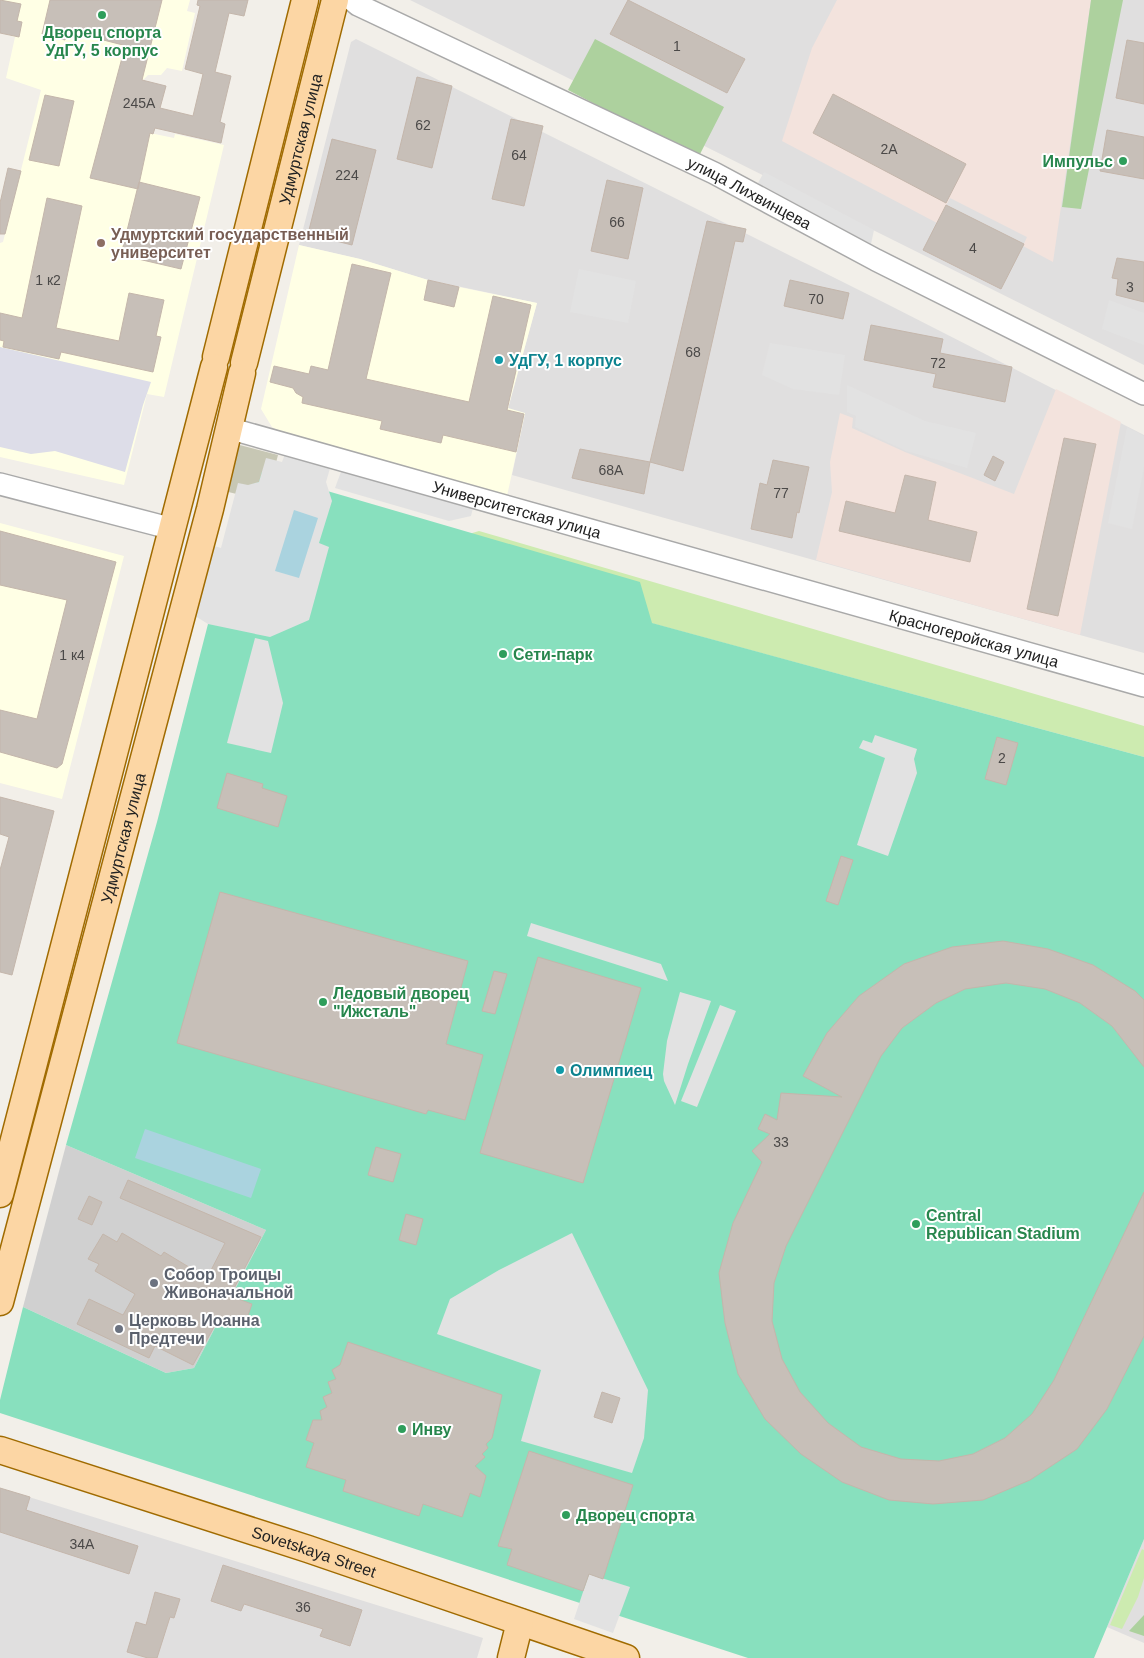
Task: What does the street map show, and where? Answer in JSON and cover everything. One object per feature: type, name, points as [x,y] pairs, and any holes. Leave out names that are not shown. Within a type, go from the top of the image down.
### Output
[{"type":"main road","name":"Удмуртская улица","points":[[0,1194],[173,529],[305,0]]},
{"type":"main road","name":"Удмуртская улица","points":[[0,1302],[210,509],[243,368],[337,2]]},
{"type":"main road","points":[[272,133],[300,141]]},
{"type":"main road","points":[[55,982],[82,988]]},
{"type":"main road","name":"Sovetskaya Street","points":[[0,1450],[308,1549],[626,1658]]},
{"type":"main road","points":[[511,1658],[520,1622]]},
{"type":"street","name":"улица Лихвинцева","points":[[337,2],[358,5],[714,173],[876,260],[1144,394]]},
{"type":"street","name":"Университетская улица","points":[[228,428],[805,590]]},
{"type":"street","points":[[0,484],[173,529]]},
{"type":"street","name":"Красногеройская улица","points":[[805,590],[1144,686]]},
{"type":"shaded area","name":"Удмуртский государственный университет","points":[[0,0],[190,0],[187,11],[195,13],[182,71],[167,68],[161,75],[148,75],[143,80],[118,74],[110,101],[123,105],[150,133],[174,138],[175,134],[224,145],[164,397],[147,394],[124,485],[0,457],[0,243],[3,242],[41,90],[6,78],[15,37],[0,33]]},
{"type":"shaded area","points":[[410,0],[1144,0],[1144,365],[562,75]]},
{"type":"shaded area","points":[[837,0],[1091,0],[1053,262],[1023,246],[1027,237],[950,198],[937,223],[782,141],[812,48]]},
{"type":"shaded area","points":[[356,39],[887,304],[1144,435],[1144,653],[512,475],[525,414],[508,409],[537,303],[428,280],[360,259],[299,245],[351,42]]},
{"type":"shaded area","points":[[764,172],[874,230],[871,244],[758,183]]},
{"type":"shaded area","name":"Удмуртский государственный университет","points":[[299,245],[360,259],[428,280],[424,300],[454,307],[459,287],[537,303],[508,408],[525,413],[507,496],[293,438],[272,427],[261,409]]},
{"type":"shaded area","points":[[579,269],[636,281],[628,323],[570,312]]},
{"type":"shaded area","points":[[1109,300],[1144,313],[1144,345],[1102,329]]},
{"type":"shaded area","points":[[770,343],[845,355],[839,395],[793,389],[762,375]]},
{"type":"shaded area","points":[[0,347],[151,382],[125,472],[55,451],[31,454],[0,447]]},
{"type":"shaded area","points":[[847,385],[925,421],[976,433],[967,468],[906,451],[855,427],[856,416],[847,412]]},
{"type":"shaded area","points":[[1056,389],[1121,422],[1080,635],[816,560],[832,492],[830,462],[840,413],[853,418],[852,428],[905,452],[1014,494]]},
{"type":"shaded area","points":[[1127,427],[1144,436],[1144,467],[1132,529],[1108,523]]},
{"type":"shaded area","points":[[232,443],[278,455],[268,493],[245,496],[220,490]]},
{"type":"shaded area","points":[[285,454],[331,465],[326,482],[332,501],[319,543],[329,547],[309,620],[270,637],[208,624],[192,614],[211,545],[221,548],[238,483],[248,485],[259,482],[266,458],[282,462]]},
{"type":"shaded area","points":[[342,469],[473,508],[471,516],[449,521],[335,488]]},
{"type":"shaded area","points":[[0,523],[124,556],[62,799],[0,783]]},
{"type":"shaded area","points":[[255,638],[268,641],[283,703],[271,753],[227,743]]},
{"type":"shaded area","points":[[875,735],[917,749],[914,759],[917,773],[888,856],[857,845],[885,758],[859,748],[863,740],[872,743]]},
{"type":"shaded area","points":[[531,923],[661,964],[668,981],[527,936]]},
{"type":"shaded area","points":[[680,992],[711,1001],[675,1105],[664,1081],[663,1074],[667,1041]]},
{"type":"shaded area","points":[[720,1005],[736,1011],[697,1107],[681,1101]]},
{"type":"shaded area","points":[[66,1145],[266,1230],[194,1368],[166,1373],[23,1307]]},
{"type":"shaded area","points":[[572,1233],[648,1390],[644,1438],[632,1473],[521,1441],[541,1370],[437,1334],[450,1299],[499,1270]]},
{"type":"shaded area","points":[[0,1488],[483,1638],[477,1658],[0,1658]]},
{"type":"shaded area","points":[[1144,1539],[1144,1643],[1107,1627]]},
{"type":"shaded area","points":[[589,1574],[630,1587],[613,1633],[574,1619]]},
{"type":"green space","points":[[1091,0],[1123,0],[1081,209],[1062,207]]},
{"type":"green space","points":[[595,39],[724,107],[698,158],[568,90]]},
{"type":"green space","points":[[262,472],[640,582],[652,623],[1144,757],[1144,1539],[1094,1658],[748,1658],[0,1413],[0,1400],[23,1307],[166,1373],[194,1368],[266,1230],[66,1145],[157,822],[241,488],[259,482]]},
{"type":"green space","points":[[479,531],[1144,726],[1144,757],[651,623],[449,540]]},
{"type":"green space","points":[[1142,1549],[1144,1550],[1144,1578],[1138,1597],[1122,1629],[1110,1625]]},
{"type":"green space","points":[[1144,1615],[1144,1636],[1129,1631]]},
{"type":"water","points":[[294,510],[318,518],[299,578],[275,571]]},
{"type":"water","points":[[145,1129],[261,1169],[251,1198],[135,1158]]},
{"type":"building","points":[[0,0],[21,4],[17,21],[22,22],[19,37],[0,33]]},
{"type":"building","points":[[50,0],[162,0],[142,80],[166,86],[160,108],[193,116],[203,74],[185,69],[200,6],[197,5],[198,0],[248,0],[244,16],[229,13],[215,72],[231,76],[220,122],[225,124],[221,143],[155,128],[153,134],[150,133],[138,189],[90,178],[123,54],[121,53],[123,45],[68,31],[65,40],[42,34]]},
{"type":"building","points":[[628,0],[745,59],[727,93],[610,34]]},
{"type":"building","points":[[1127,40],[1144,43],[1144,104],[1116,98]]},
{"type":"building","points":[[417,77],[452,86],[432,168],[397,159]]},
{"type":"building","points":[[833,94],[966,164],[946,203],[813,133]]},
{"type":"building","points":[[45,95],[74,101],[59,166],[29,160]]},
{"type":"building","points":[[511,119],[543,126],[524,206],[492,199]]},
{"type":"building","name":"Импульс","points":[[1107,130],[1144,137],[1144,179],[1100,171]]},
{"type":"building","points":[[332,139],[376,150],[352,245],[308,234]]},
{"type":"building","points":[[8,168],[21,171],[5,234],[0,234],[0,203]]},
{"type":"building","points":[[607,180],[643,188],[628,259],[591,251]]},
{"type":"building","points":[[139,182],[200,197],[181,269],[121,255]]},
{"type":"building","points":[[47,198],[82,206],[56,328],[119,341],[129,293],[164,300],[156,336],[161,337],[153,372],[61,352],[59,359],[3,347],[4,341],[0,340],[0,313],[22,318]]},
{"type":"building","points":[[946,205],[1024,244],[1001,289],[923,250]]},
{"type":"building","points":[[707,221],[746,229],[743,242],[735,241],[683,471],[650,462]]},
{"type":"building","points":[[1117,258],[1144,262],[1144,302],[1116,295],[1118,279],[1112,278]]},
{"type":"building","name":"УдГУ, 1 корпус","points":[[352,264],[391,273],[366,379],[469,402],[493,296],[531,305],[507,410],[524,414],[516,452],[443,435],[441,443],[380,429],[382,421],[302,403],[303,397],[296,393],[293,388],[270,382],[274,366],[309,374],[311,366],[328,370]]},
{"type":"building","points":[[428,280],[459,287],[454,307],[424,300]]},
{"type":"building","points":[[790,280],[849,293],[843,319],[784,306]]},
{"type":"building","points":[[871,325],[943,339],[940,353],[1012,367],[1005,402],[933,387],[936,374],[864,360]]},
{"type":"building","points":[[1064,438],[1096,444],[1058,616],[1027,609]]},
{"type":"building","points":[[580,449],[650,462],[644,494],[572,478]]},
{"type":"building","points":[[993,456],[1004,462],[995,481],[984,475]]},
{"type":"building","points":[[773,460],[809,467],[792,538],[751,529],[760,483],[767,485]]},
{"type":"building","points":[[905,475],[936,482],[928,520],[977,532],[970,562],[839,531],[846,501],[895,513]]},
{"type":"building","points":[[0,531],[116,562],[62,764],[57,768],[0,752],[0,710],[37,719],[67,600],[0,585]]},
{"type":"building","points":[[997,737],[1018,743],[1006,785],[985,779]]},
{"type":"building","points":[[227,773],[263,784],[262,788],[287,796],[278,827],[217,808]]},
{"type":"building","points":[[0,797],[54,811],[12,975],[0,972],[0,870],[9,837],[0,834]]},
{"type":"building","points":[[841,856],[853,860],[838,905],[826,901]]},
{"type":"building","name":"Ледовый дворец \"Ижсталь\"","points":[[220,892],[468,961],[446,1044],[483,1055],[465,1120],[428,1110],[426,1114],[177,1043]]},
{"type":"building","points":[[1003,941],[1048,949],[1093,965],[1135,991],[1144,1000],[1144,1067],[1112,1026],[1080,1003],[1045,989],[1006,983],[965,989],[936,1003],[902,1028],[881,1056],[786,1246],[774,1283],[772,1321],[782,1359],[800,1392],[828,1423],[861,1447],[901,1459],[939,1461],[973,1454],[1005,1438],[1032,1414],[1054,1380],[1144,1192],[1144,1336],[1107,1409],[1077,1449],[1030,1480],[983,1500],[933,1504],[889,1500],[842,1482],[801,1454],[765,1419],[738,1374],[725,1323],[719,1273],[733,1223],[762,1162],[752,1151],[770,1134],[758,1129],[765,1114],[777,1120],[781,1093],[842,1097],[803,1076],[827,1033],[859,996],[904,964],[952,947]]},
{"type":"building","name":"Олимпиец","points":[[538,957],[641,988],[583,1183],[480,1153]]},
{"type":"building","points":[[494,971],[507,974],[495,1014],[482,1011]]},
{"type":"building","points":[[376,1147],[401,1154],[393,1182],[368,1175]]},
{"type":"building","points":[[128,1180],[261,1237],[230,1296],[252,1304],[245,1324],[220,1316],[193,1365],[155,1346],[149,1358],[77,1324],[89,1299],[123,1315],[135,1294],[95,1271],[99,1264],[88,1259],[103,1234],[117,1242],[122,1233],[161,1256],[164,1252],[207,1278],[225,1243],[120,1198]]},
{"type":"building","points":[[89,1196],[102,1202],[92,1225],[78,1219]]},
{"type":"building","points":[[406,1214],[423,1219],[416,1245],[399,1240]]},
{"type":"building","name":"Инву","points":[[348,1342],[502,1395],[492,1438],[486,1444],[488,1448],[482,1454],[485,1457],[475,1466],[486,1476],[480,1497],[470,1493],[462,1517],[423,1504],[419,1516],[343,1491],[346,1480],[306,1467],[314,1443],[306,1440],[313,1420],[322,1420],[320,1411],[327,1407],[323,1397],[332,1393],[328,1382],[336,1379],[332,1370],[340,1365]]},
{"type":"building","points":[[602,1392],[620,1398],[612,1423],[594,1417]]},
{"type":"building","name":"Дворец спорта","points":[[529,1451],[633,1485],[603,1579],[589,1574],[583,1591],[507,1565],[512,1549],[498,1546]]},
{"type":"building","points":[[0,1488],[30,1497],[26,1510],[138,1546],[129,1574],[0,1532]]},
{"type":"building","points":[[223,1565],[362,1610],[350,1646],[320,1636],[323,1629],[244,1604],[241,1611],[211,1601]]},
{"type":"building","points":[[155,1592],[180,1599],[174,1618],[170,1617],[157,1658],[148,1658],[127,1652],[136,1622],[146,1625]]},
{"type":"place","name":"Дворец спорта УдГУ, 5 корпус","points":[[102,15]]},
{"type":"place","name":"Импульс","points":[[1123,161]]},
{"type":"place","name":"Удмуртский государственный университет","points":[[101,243]]},
{"type":"place","name":"УдГУ, 1 корпус","points":[[499,360]]},
{"type":"place","name":"Сети-парк","points":[[503,654]]},
{"type":"place","name":"Ледовый дворец \"Ижсталь\"","points":[[323,1002]]},
{"type":"place","name":"Олимпиец","points":[[560,1070]]},
{"type":"place","name":"Central Republican Stadium","points":[[916,1224]]},
{"type":"place","name":"Собор Троицы Живоначальной","points":[[154,1283]]},
{"type":"place","name":"Церковь Иоанна Предтечи","points":[[119,1329]]},
{"type":"place","name":"Инву","points":[[402,1429]]},
{"type":"place","name":"Дворец спорта","points":[[566,1515]]}]
